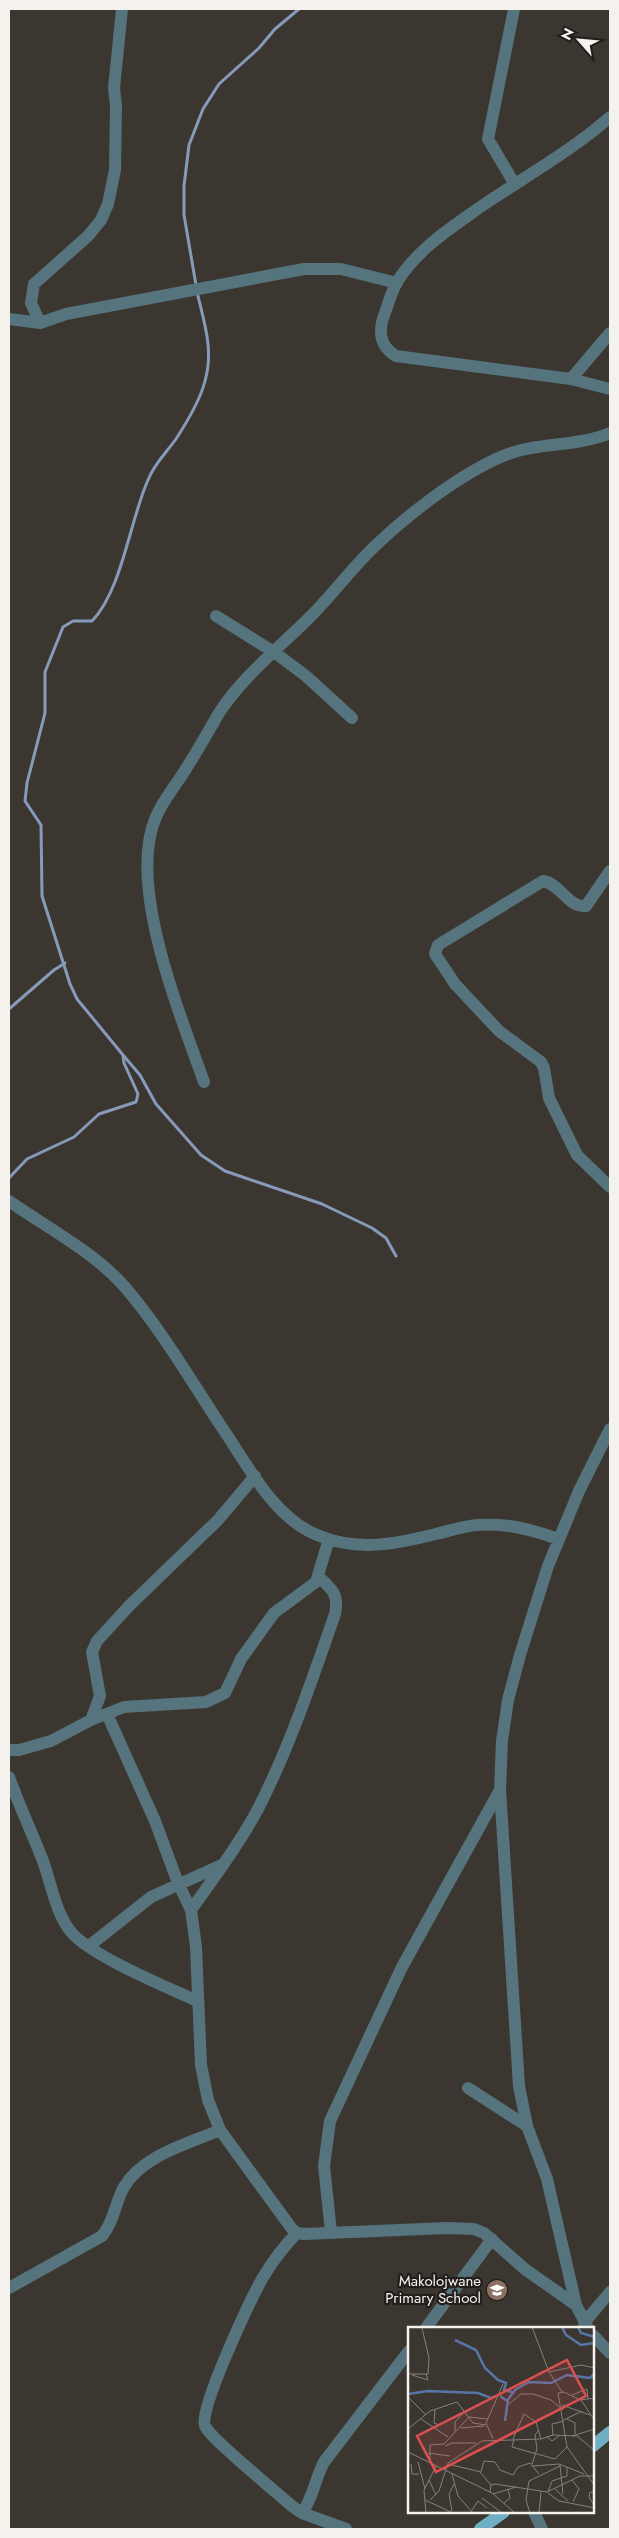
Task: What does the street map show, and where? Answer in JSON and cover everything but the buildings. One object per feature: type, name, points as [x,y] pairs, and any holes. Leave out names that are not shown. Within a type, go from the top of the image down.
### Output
[{"type":"main road","points":[[594,2445],[610,2432]]},
{"type":"main road","points":[[480,2529],[503,2513]]},
{"type":"street","points":[[40,323],[31,303],[34,284],[88,236],[100,220],[108,204],[114,170],[116,106],[114,88],[122,9]]},
{"type":"street","points":[[514,9],[488,139],[514,183]]},
{"type":"street","points":[[610,117],[579,141],[514,183],[431,242],[412,262],[397,283],[384,315],[380,333],[382,343],[396,356],[570,379],[610,389]]},
{"type":"street","points":[[9,318],[40,323],[66,314],[304,269],[341,269],[397,283]]},
{"type":"street","points":[[570,379],[610,333]]},
{"type":"street","points":[[204,1082],[177,1007],[153,920],[148,888],[147,857],[155,818],[229,697],[395,528],[481,467],[504,455],[583,441],[610,433]]},
{"type":"street","points":[[216,616],[274,652],[306,676],[352,718]]},
{"type":"street","points":[[610,871],[586,906],[573,903],[552,882],[543,881],[438,945],[435,954],[455,984],[499,1031],[541,1062],[544,1068],[549,1098],[577,1155],[610,1187]]},
{"type":"street","points":[[9,1201],[94,1258],[124,1286],[164,1337],[255,1476],[282,1511],[301,1526],[329,1540],[346,1544],[381,1545],[475,1525],[514,1525],[558,1539]]},
{"type":"street","points":[[610,1429],[558,1539],[520,1654],[508,1700],[500,1761],[515,2054],[527,2126],[544,2170],[576,2305],[586,2325],[610,2292]]},
{"type":"street","points":[[91,1720],[100,1696],[92,1652],[97,1641],[218,1520],[255,1476]]},
{"type":"street","points":[[9,1750],[19,1750],[51,1741],[91,1720],[124,1707],[206,1702],[225,1693],[241,1659],[274,1613],[316,1582],[329,1540]]},
{"type":"street","points":[[191,1910],[224,1864],[257,1810],[290,1741],[338,1601],[336,1592],[319,1577]]},
{"type":"street","points":[[100,1696],[124,1707]]},
{"type":"street","points":[[107,1714],[155,1821],[178,1883],[191,1910],[196,1947],[203,2084],[220,2130],[296,2233]]},
{"type":"street","points":[[9,1777],[43,1861],[64,1922],[71,1932],[89,1946],[198,2001]]},
{"type":"street","points":[[330,2232],[324,2166],[330,2121],[402,1968],[500,1790]]},
{"type":"street","points":[[89,1946],[140,1904],[178,1883],[224,1864]]},
{"type":"street","points":[[468,2088],[527,2126]]},
{"type":"street","points":[[9,2288],[102,2236],[110,2226],[124,2186],[136,2172],[150,2161],[220,2130]]},
{"type":"street","points":[[346,2529],[302,2513],[292,2506],[222,2445],[205,2426],[203,2420],[204,2412],[220,2370],[262,2280],[281,2250],[296,2233],[447,2228],[474,2229],[484,2233],[526,2270],[576,2305]]},
{"type":"street","points":[[427,2327],[492,2239]]},
{"type":"street","points":[[594,2336],[610,2353]]},
{"type":"street","points":[[302,2513],[309,2504],[316,2476],[324,2462],[408,2352]]},
{"type":"street","points":[[534,2513],[542,2529]]},
{"type":"waterway","points":[[196,285],[184,215],[184,186],[189,145],[203,109],[219,84],[259,48],[275,29],[299,9]]},
{"type":"waterway","points":[[9,1178],[27,1159],[74,1137],[99,1114],[136,1102],[138,1094],[124,1063],[123,1055],[77,999],[70,984],[42,896],[41,825],[25,801],[27,783],[45,713],[45,672],[63,627],[73,621],[92,621],[102,608],[111,592],[118,573],[142,496],[151,474],[184,426],[197,404],[203,389],[209,358],[205,325],[197,292]]},
{"type":"waterway","points":[[9,1009],[54,970],[65,963]]},
{"type":"waterway","points":[[123,1055],[140,1075],[156,1104],[201,1155],[225,1171],[322,1204],[372,1228],[386,1238],[396,1256]]},
{"type":"place","name":"Makolojwane Primary School","points":[[497,2290]]}]
